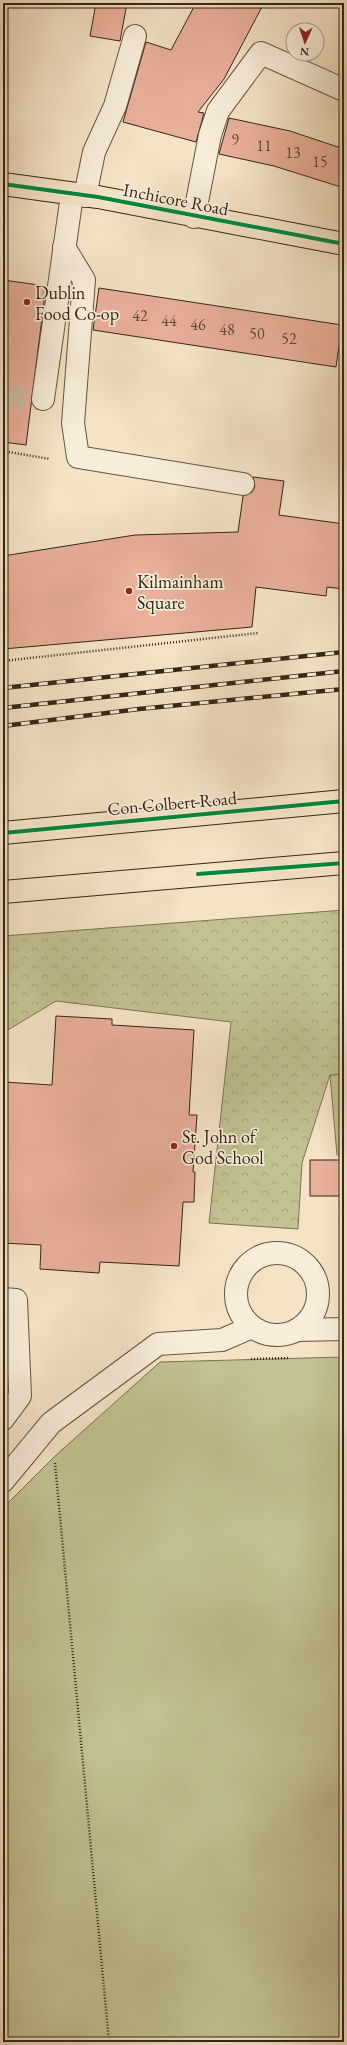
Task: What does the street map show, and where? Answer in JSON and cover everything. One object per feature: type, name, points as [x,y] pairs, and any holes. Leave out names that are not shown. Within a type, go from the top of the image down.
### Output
[{"type":"main road","name":"Inchicore Road","points":[[3,184],[78,195],[344,244]]},
{"type":"main road","name":"Con Colbert Road","points":[[3,833],[344,801]]},
{"type":"main road","points":[[4,892],[344,863]]},
{"type":"lane","points":[[43,398],[64,247],[78,195],[94,152],[115,106],[135,36]]},
{"type":"lane","points":[[194,217],[210,135],[218,112],[261,53],[344,90]]},
{"type":"lane","points":[[64,247],[84,280],[73,423],[78,457],[243,484]]},
{"type":"lane","points":[[280,1253],[293,1256],[304,1263],[314,1274],[318,1287],[318,1302],[314,1315],[304,1326],[297,1330],[278,1336],[264,1334],[252,1327],[243,1317],[237,1305],[236,1292],[239,1280],[245,1268],[255,1260],[267,1254],[280,1253]]},
{"type":"lane","points":[[3,1299],[16,1300],[20,1396],[3,1419]]},
{"type":"lane","points":[[3,1481],[51,1423],[158,1344],[222,1340],[252,1327]]},
{"type":"lane","points":[[297,1330],[344,1329]]},
{"type":"path","points":[[3,451],[51,460]]},
{"type":"path","points":[[3,661],[258,633]]},
{"type":"path","points":[[51,1423],[109,2042]]},
{"type":"green space","points":[[344,910],[344,1074],[330,1075],[302,1163],[298,1229],[209,1223],[231,1022],[56,1001],[3,1033],[3,936]]},
{"type":"green space","points":[[344,1074],[344,1155],[337,1155],[330,1075]]},
{"type":"green space","points":[[344,1357],[344,2042],[3,2042],[3,1508],[54,1457],[160,1362]]},
{"type":"building","points":[[96,3],[127,3],[120,41],[90,36]]},
{"type":"building","points":[[196,3],[264,3],[224,79],[198,112],[204,113],[196,142],[123,122],[146,42],[171,50]]},
{"type":"building","points":[[229,118],[290,131],[344,149],[344,188],[274,166],[219,154]]},
{"type":"building","points":[[3,280],[46,286],[26,445],[3,442]]},
{"type":"building","points":[[99,288],[342,325],[336,367],[93,330]]},
{"type":"building","name":"Kilmainham Square","points":[[253,477],[284,481],[279,515],[344,524],[344,589],[327,587],[326,596],[256,587],[252,627],[3,649],[3,556],[135,535],[238,532],[243,496],[252,492],[255,486]]},
{"type":"building","points":[[56,1016],[112,1019],[112,1025],[194,1030],[189,1115],[197,1115],[193,1172],[195,1172],[194,1202],[183,1202],[179,1266],[100,1262],[99,1273],[40,1269],[41,1245],[3,1243],[3,1082],[52,1085]]},
{"type":"building","points":[[310,1160],[344,1160],[344,1196],[310,1196]]},
{"type":"tunnel","points":[[3,396],[43,399]]},
{"type":"railway","points":[[3,688],[344,652]]},
{"type":"railway","points":[[3,708],[344,671]]},
{"type":"railway","points":[[3,726],[139,709],[344,689]]},
{"type":"cycle path","points":[[3,184],[98,197],[344,244]]},
{"type":"cycle path","points":[[3,833],[344,801]]},
{"type":"cycle path","points":[[198,874],[344,863]]},
{"type":"place","name":"Dublin Food Co-op","points":[[27,302]]},
{"type":"place","name":"Kilmainham Square","points":[[129,591]]},
{"type":"place","name":"St. John of God School","points":[[174,1146]]}]
